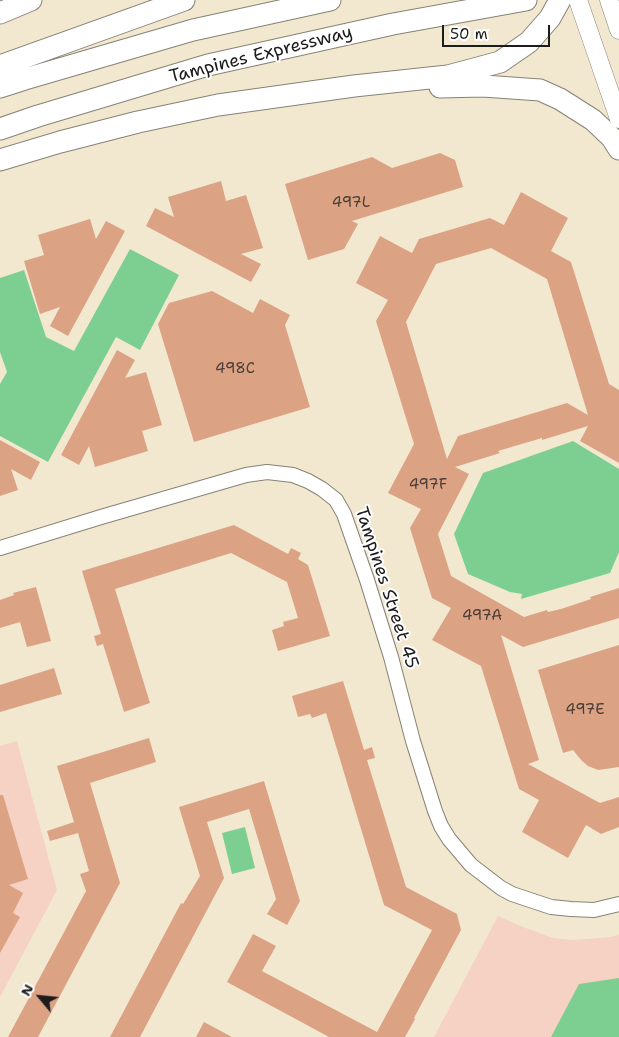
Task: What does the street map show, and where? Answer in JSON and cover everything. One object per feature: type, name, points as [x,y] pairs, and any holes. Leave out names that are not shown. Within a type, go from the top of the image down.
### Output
[{"type":"highway","points":[[0,13],[31,0]]},
{"type":"highway","points":[[0,66],[184,0]]},
{"type":"highway","name":"Tampines Expressway","points":[[0,87],[193,30],[330,0]]},
{"type":"highway","name":"Tampines Expressway","points":[[0,129],[208,65],[393,24],[526,0]]},
{"type":"highway","points":[[0,160],[138,122],[218,105],[354,86],[448,76],[500,62],[529,42],[550,18],[560,0]]},
{"type":"highway","points":[[354,86],[483,86],[540,90],[560,99],[593,120],[612,138],[619,149]]},
{"type":"main road","points":[[578,0],[619,120]]},
{"type":"main road","points":[[609,0],[619,30]]},
{"type":"street","name":"Tampines Street 45","points":[[0,548],[246,475],[266,472],[293,475],[322,488],[336,500],[344,514],[391,658],[413,740],[435,811],[441,826],[450,840],[471,865],[512,894],[551,907],[571,909],[594,910],[619,904]]},
{"type":"shaded area","points":[[17,741],[57,890],[0,997],[0,746]]},
{"type":"shaded area","points":[[498,916],[553,938],[573,940],[612,937],[619,934],[619,1037],[434,1037]]},
{"type":"green space","points":[[130,249],[179,275],[140,350],[116,337],[48,462],[0,436],[0,384],[7,372],[0,352],[0,278],[24,270],[46,337],[74,351]]},
{"type":"green space","points":[[573,441],[619,469],[619,552],[610,573],[521,599],[522,594],[510,592],[468,574],[454,534],[483,473]]},
{"type":"green space","points":[[245,827],[255,868],[232,874],[222,833]]},
{"type":"green space","points":[[619,978],[619,1037],[551,1037],[579,984]]},
{"type":"building","points":[[440,153],[455,160],[463,187],[352,221],[358,224],[344,249],[308,260],[285,184],[372,157],[392,168]]},
{"type":"building","points":[[221,181],[226,201],[246,195],[263,248],[241,254],[261,264],[251,282],[146,226],[155,208],[174,217],[168,197]]},
{"type":"building","points":[[521,192],[568,218],[551,251],[571,262],[609,384],[619,390],[619,463],[580,441],[588,426],[498,451],[500,453],[455,467],[469,474],[438,534],[451,576],[524,617],[547,610],[548,612],[561,609],[619,588],[619,618],[523,647],[501,635],[539,760],[528,764],[600,803],[619,797],[619,827],[601,834],[586,825],[568,858],[522,832],[539,800],[519,789],[481,666],[432,640],[451,608],[432,598],[410,528],[421,509],[388,493],[414,444],[376,321],[388,300],[356,283],[380,236],[412,253],[419,239],[490,218],[504,225]],"holes":[[[491,248],[547,279],[588,415],[567,403],[458,436],[447,459],[406,322],[436,264]]]},
{"type":"building","points":[[90,219],[96,239],[106,221],[125,231],[68,336],[50,326],[60,307],[40,314],[24,261],[44,255],[38,235]]},
{"type":"building","points":[[212,291],[253,313],[260,299],[290,315],[285,325],[310,407],[194,442],[158,324],[169,303]]},
{"type":"building","points":[[117,350],[135,360],[125,378],[146,372],[162,425],[142,431],[148,451],[95,467],[89,446],[79,465],[61,455]]},
{"type":"building","points":[[0,440],[40,462],[31,480],[11,469],[18,490],[0,496]]},
{"type":"building","points":[[234,525],[288,554],[291,548],[301,553],[298,559],[308,565],[330,636],[278,651],[272,630],[284,626],[283,622],[298,618],[287,582],[231,553],[115,589],[150,703],[124,712],[103,644],[97,646],[94,636],[101,634],[82,571]]},
{"type":"building","points":[[36,587],[51,641],[27,647],[20,622],[0,628],[0,600],[14,595],[13,593]]},
{"type":"building","points":[[619,645],[619,767],[598,770],[588,766],[573,750],[563,753],[538,670]]},
{"type":"building","points":[[54,668],[62,694],[0,712],[0,685]]},
{"type":"building","points":[[343,681],[364,750],[372,747],[375,758],[367,760],[406,887],[457,914],[461,930],[405,1037],[329,1037],[227,982],[253,934],[276,946],[262,971],[377,1032],[432,930],[384,905],[326,713],[312,718],[310,714],[298,717],[292,696]]},
{"type":"building","points":[[149,738],[156,762],[90,783],[120,883],[38,1037],[8,1037],[86,891],[80,874],[89,871],[78,833],[50,841],[47,831],[74,822],[57,766]]},
{"type":"building","points":[[264,781],[300,901],[287,925],[267,914],[276,899],[249,809],[207,822],[224,878],[140,1037],[110,1037],[181,903],[183,904],[200,876],[179,807]]},
{"type":"building","points":[[0,795],[3,795],[28,879],[9,885],[23,893],[13,913],[20,917],[0,953]]},
{"type":"building","points":[[204,1022],[232,1037],[196,1037]]}]
